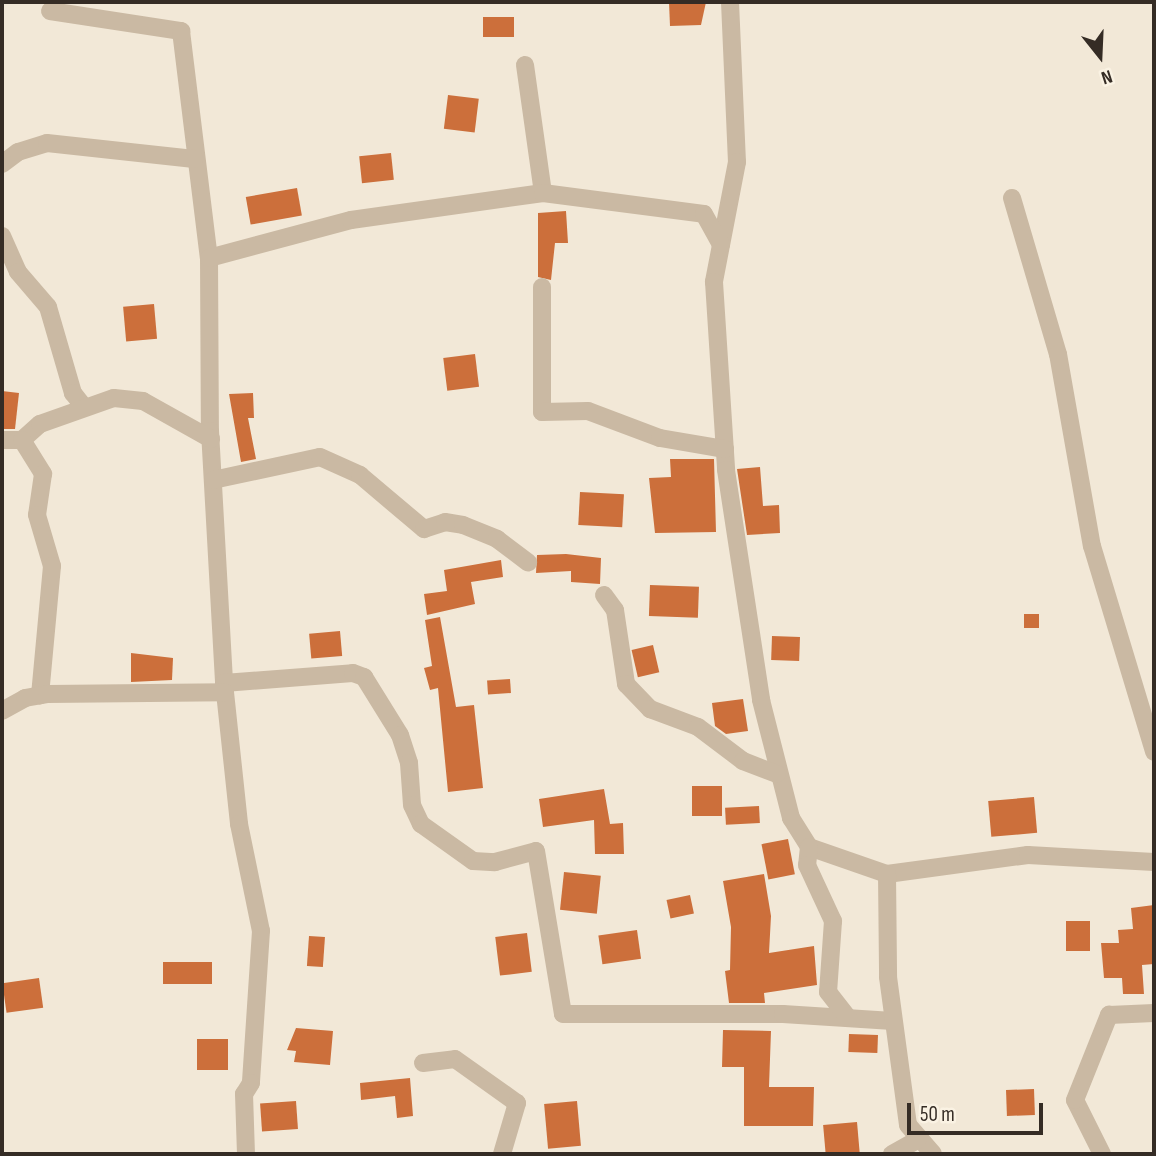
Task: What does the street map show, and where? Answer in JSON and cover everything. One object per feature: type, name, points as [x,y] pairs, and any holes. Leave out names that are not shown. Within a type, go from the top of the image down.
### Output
[{"type":"street","points":[[730,2],[737,162],[714,282],[725,449],[777,774],[791,818],[809,847],[807,865],[833,921],[828,992],[848,1018]]},
{"type":"street","points":[[50,11],[181,32],[194,159],[209,258],[211,439],[225,687],[239,824],[261,931],[251,1083],[244,1094],[246,1154]]},
{"type":"street","points":[[525,65],[543,193]]},
{"type":"street","points":[[2,164],[19,152],[47,143],[194,159]]},
{"type":"street","points":[[209,258],[351,220],[543,193],[704,214],[721,245]]},
{"type":"street","points":[[1012,198],[1058,354],[1092,545],[1154,752]]},
{"type":"street","points":[[2,236],[18,272],[48,307],[73,393],[83,405]]},
{"type":"street","points":[[542,287],[542,412],[588,411],[660,438],[725,449]]},
{"type":"street","points":[[2,440],[22,440],[40,424],[83,405],[114,398],[143,401],[211,439]]},
{"type":"street","points":[[22,440],[43,474],[37,514],[52,566],[40,695]]},
{"type":"street","points":[[213,480],[320,457],[360,475],[424,529],[445,522],[463,525],[497,539],[528,562]]},
{"type":"street","points":[[604,595],[615,610],[626,684],[650,709],[698,727],[743,761],[777,774]]},
{"type":"street","points":[[2,711],[40,695],[225,687],[353,673],[364,677],[400,735],[409,764],[412,805],[421,824],[473,861],[536,851],[563,1014],[893,1021]]},
{"type":"street","points":[[809,847],[887,874],[1028,855],[1154,862]]},
{"type":"street","points":[[887,874],[893,1021],[908,1125],[917,1140],[933,1154]]},
{"type":"street","points":[[1102,1154],[1075,1100],[1109,1015],[1154,1013]]},
{"type":"street","points":[[423,1063],[455,1059],[517,1103],[502,1154]]},
{"type":"street","points":[[892,1154],[917,1140]]},
{"type":"building","points":[[669,2],[706,2],[701,25],[670,26]]},
{"type":"building","points":[[483,17],[514,17],[514,37],[483,37]]},
{"type":"building","points":[[448,95],[479,99],[475,133],[444,129]]},
{"type":"building","points":[[391,153],[394,180],[362,183],[359,156]]},
{"type":"building","points":[[297,188],[302,216],[251,225],[246,197]]},
{"type":"building","points":[[566,211],[568,243],[555,243],[551,280],[538,277],[538,213]]},
{"type":"building","points":[[154,304],[157,339],[126,342],[123,307]]},
{"type":"building","points":[[475,354],[479,387],[447,391],[443,358]]},
{"type":"building","points":[[2,391],[19,393],[15,429],[2,429]]},
{"type":"building","points":[[253,393],[254,418],[248,418],[256,459],[241,462],[229,394]]},
{"type":"building","points":[[670,459],[714,459],[716,532],[655,533],[649,478],[671,477]]},
{"type":"building","points":[[760,467],[763,506],[779,505],[780,533],[747,535],[737,469]]},
{"type":"building","points":[[580,492],[624,494],[622,527],[578,525]]},
{"type":"building","points":[[566,554],[601,558],[600,584],[571,582],[571,571],[536,573],[537,555]]},
{"type":"building","points":[[501,560],[503,577],[471,582],[475,604],[427,615],[424,594],[447,591],[444,570]]},
{"type":"building","points":[[650,585],[699,587],[698,618],[649,616]]},
{"type":"building","points":[[1024,614],[1039,614],[1039,628],[1024,628]]},
{"type":"building","points":[[440,617],[456,707],[474,705],[483,788],[448,792],[438,688],[430,690],[424,668],[432,666],[425,620]]},
{"type":"building","points":[[340,631],[342,656],[311,659],[309,634]]},
{"type":"building","points":[[772,636],[800,637],[799,661],[771,660]]},
{"type":"building","points":[[653,645],[659,672],[638,677],[632,650]]},
{"type":"building","points":[[131,653],[173,658],[172,680],[131,682]]},
{"type":"building","points":[[510,679],[511,693],[488,695],[487,681]]},
{"type":"building","points":[[743,699],[748,731],[726,734],[715,726],[712,703]]},
{"type":"building","points":[[692,786],[722,786],[722,816],[692,816]]},
{"type":"building","points":[[604,789],[610,824],[623,823],[624,854],[595,854],[594,820],[543,827],[539,799]]},
{"type":"building","points":[[1034,797],[1037,833],[991,837],[988,801]]},
{"type":"building","points":[[759,806],[760,823],[726,825],[725,808]]},
{"type":"building","points":[[788,839],[795,874],[768,879],[761,844]]},
{"type":"building","points":[[564,872],[601,876],[597,914],[560,910]]},
{"type":"building","points":[[764,874],[771,916],[769,953],[814,946],[817,985],[764,993],[765,1003],[729,1003],[725,971],[730,970],[731,927],[723,881]]},
{"type":"building","points":[[690,895],[694,914],[670,919],[667,900]]},
{"type":"building","points":[[1154,905],[1154,964],[1142,965],[1144,994],[1123,994],[1122,978],[1104,978],[1101,943],[1119,943],[1118,930],[1133,929],[1131,908]]},
{"type":"building","points":[[1066,921],[1090,921],[1090,951],[1066,951]]},
{"type":"building","points":[[637,930],[641,959],[602,964],[598,935]]},
{"type":"building","points":[[527,933],[532,972],[500,976],[495,937]]},
{"type":"building","points":[[309,936],[325,937],[323,967],[307,966]]},
{"type":"building","points":[[163,962],[212,962],[212,984],[163,984]]},
{"type":"building","points":[[39,978],[43,1008],[7,1013],[2,983]]},
{"type":"building","points":[[296,1028],[333,1031],[330,1065],[294,1062],[296,1051],[287,1050]]},
{"type":"building","points":[[723,1030],[771,1031],[769,1087],[814,1087],[813,1126],[744,1126],[744,1067],[722,1067]]},
{"type":"building","points":[[849,1034],[878,1035],[877,1053],[848,1052]]},
{"type":"building","points":[[197,1039],[228,1039],[228,1070],[197,1070]]},
{"type":"building","points":[[410,1078],[413,1116],[397,1118],[395,1096],[361,1100],[360,1083]]},
{"type":"building","points":[[1034,1089],[1035,1115],[1007,1116],[1006,1090]]},
{"type":"building","points":[[296,1101],[298,1129],[262,1131],[260,1104]]},
{"type":"building","points":[[577,1101],[581,1146],[548,1149],[544,1104]]},
{"type":"building","points":[[857,1122],[860,1154],[826,1154],[823,1125]]}]
